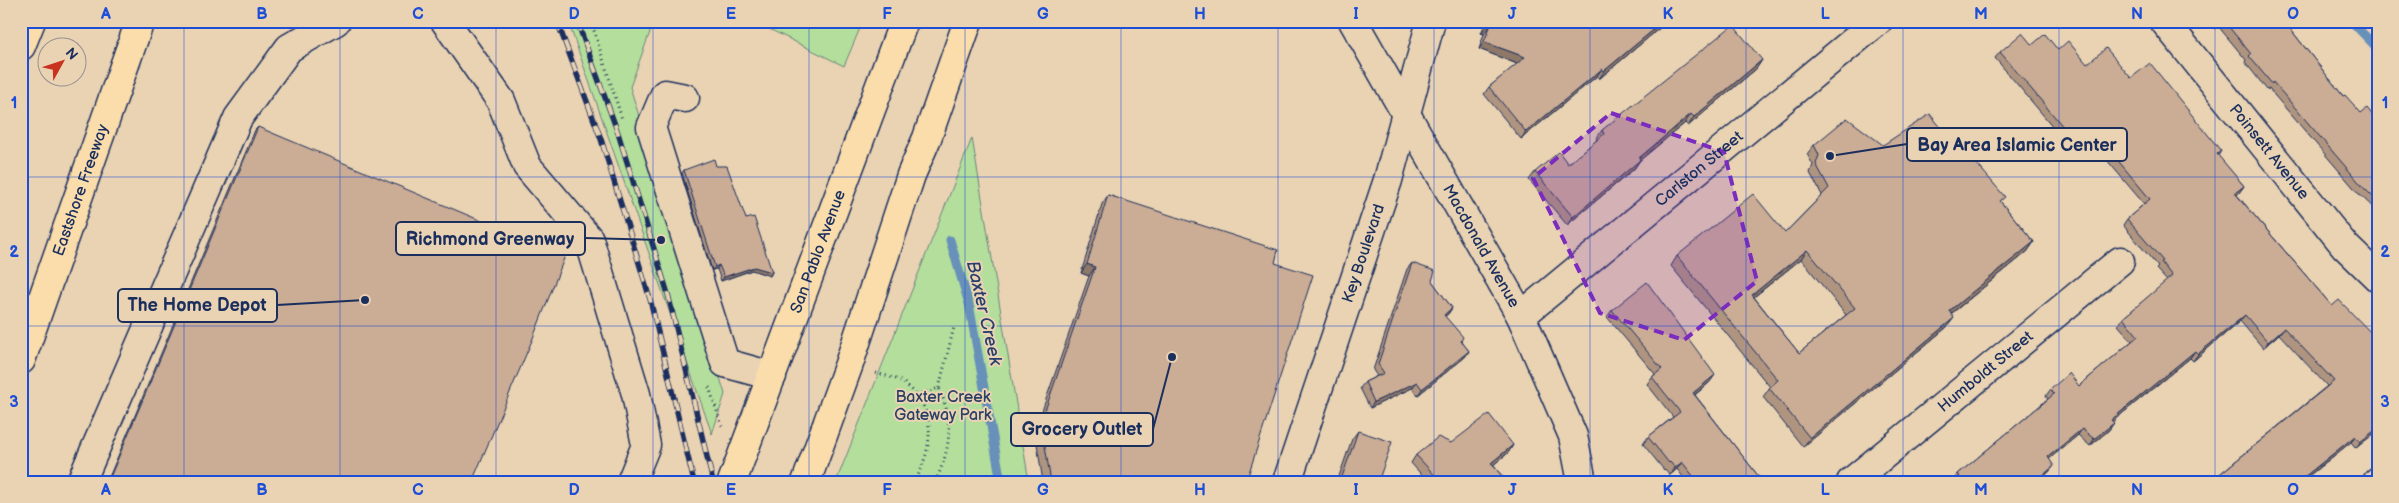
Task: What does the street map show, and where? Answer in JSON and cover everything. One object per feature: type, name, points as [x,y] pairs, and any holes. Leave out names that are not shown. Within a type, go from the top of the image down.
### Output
[{"type":"main road","points":[[21,46],[31,21]]},
{"type":"main road","name":"Eastshore Freeway","points":[[21,360],[140,21]]},
{"type":"main road","name":"San Pablo Avenue","points":[[732,482],[904,21]]},
{"type":"main road","points":[[806,482],[849,364],[911,174],[968,21]]},
{"type":"street","points":[[81,482],[238,118],[290,48],[336,21]]},
{"type":"street","points":[[445,21],[501,102],[527,166],[589,239],[636,394],[646,445],[631,482]]},
{"type":"street","name":"Macdonald Avenue","points":[[1353,21],[1521,316],[1573,436],[1582,482]]},
{"type":"street","name":"Key Boulevard","points":[[1287,482],[1388,180],[1431,21]]},
{"type":"street","name":"Carlston Street","points":[[1521,316],[1878,21]]},
{"type":"street","name":"Poinsett Avenue","points":[[2164,21],[2345,246],[2378,278]]},
{"type":"street","points":[[685,98],[665,94],[651,127],[725,363],[772,376]]},
{"type":"street","name":"Humboldt Street","points":[[1851,482],[2120,261]]},
{"type":"path","points":[[935,482],[947,448],[950,426],[945,402],[939,388],[954,327]]},
{"type":"path","points":[[849,364],[904,383],[921,401],[929,424],[929,448],[915,482]]},
{"type":"path","points":[[916,395],[939,388]]},
{"type":"highlighted area","points":[[1611,113],[1724,152],[1757,281],[1684,340],[1600,313],[1533,178]]},
{"type":"green space","points":[[568,21],[654,21],[630,87],[725,394],[712,434]]},
{"type":"green space","points":[[753,21],[863,21],[844,66]]},
{"type":"green space","name":"Baxter Creek Gateway Park","points":[[972,138],[1029,482],[836,482]]},
{"type":"building","points":[[1488,21],[1606,21],[1609,24],[1612,21],[1664,21],[1526,132],[1489,87],[1525,57],[1484,42],[1490,27],[1487,26]]},
{"type":"building","points":[[2224,21],[2284,21],[2343,96],[2345,95],[2361,113],[2367,108],[2378,122],[2378,202],[2273,82],[2272,84]]},
{"type":"building","points":[[1733,25],[1762,60],[1694,117],[1691,114],[1573,217],[1535,172],[1559,152],[1568,164],[1604,134],[1602,130]]},
{"type":"building","points":[[2022,33],[2032,45],[2045,34],[2058,50],[2068,41],[2087,64],[2106,48],[2131,78],[2150,63],[2221,151],[2217,154],[2244,186],[2235,193],[2332,306],[2339,300],[2378,340],[2378,416],[2375,418],[2378,422],[2378,428],[2360,442],[2355,436],[2298,482],[2210,482],[2334,381],[2284,328],[2268,342],[2245,315],[2198,354],[2195,351],[2111,420],[2114,423],[2094,439],[2082,429],[2048,457],[2054,466],[2035,482],[1953,482],[1960,476],[1958,474],[2054,394],[2050,390],[2069,373],[2079,386],[2138,336],[2123,318],[2172,276],[2161,262],[2163,261],[2127,219],[2150,199],[2095,133],[2073,152],[2059,134],[2065,129],[2000,52]]},
{"type":"building","points":[[1930,114],[1967,160],[1971,157],[2005,197],[2000,201],[2034,242],[1949,311],[1954,318],[1810,438],[1769,388],[1778,380],[1677,256],[1753,194],[1785,233],[1829,188],[1816,164],[1819,155],[1814,145],[1847,118],[1883,145]],"holes":[[[1807,250],[1855,308],[1799,353],[1752,295]]]},
{"type":"building","points":[[258,127],[565,256],[533,338],[472,482],[108,482]]},
{"type":"building","points":[[714,159],[716,166],[727,166],[746,219],[754,217],[772,272],[754,267],[724,277],[719,265],[715,267],[684,170]]},
{"type":"building","points":[[1108,195],[1278,250],[1275,263],[1313,275],[1246,482],[1051,482],[1041,422],[1095,267],[1087,264]]},
{"type":"building","points":[[1412,263],[1435,271],[1432,281],[1452,308],[1444,315],[1463,337],[1461,341],[1469,351],[1422,389],[1417,382],[1374,402],[1365,382],[1384,373],[1378,364]]},
{"type":"building","points":[[1647,282],[1715,375],[1693,393],[1763,482],[1698,482],[1682,462],[1675,468],[1669,463],[1648,437],[1680,412],[1652,377],[1662,369],[1612,310]]},
{"type":"building","points":[[1489,414],[1513,445],[1491,463],[1507,482],[1441,482],[1416,455],[1438,437],[1451,443]]},
{"type":"building","points":[[1358,431],[1392,442],[1378,482],[1349,482],[1350,479],[1342,477]]},
{"type":"waterway","points":[[2351,21],[2378,49]]},
{"type":"waterway","name":"Baxter Creek","points":[[950,240],[969,304],[1001,482]]},
{"type":"railway","points":[[557,21],[601,139],[650,299],[694,482]]},
{"type":"railway","points":[[577,21],[618,133],[668,294],[713,482]]},
{"type":"place","name":"Bay Area Islamic Center","points":[[1830,156]]},
{"type":"place","name":"Richmond Greenway","points":[[661,240]]},
{"type":"place","name":"The Home Depot","points":[[365,300]]},
{"type":"place","name":"Grocery Outlet","points":[[1172,357]]}]
